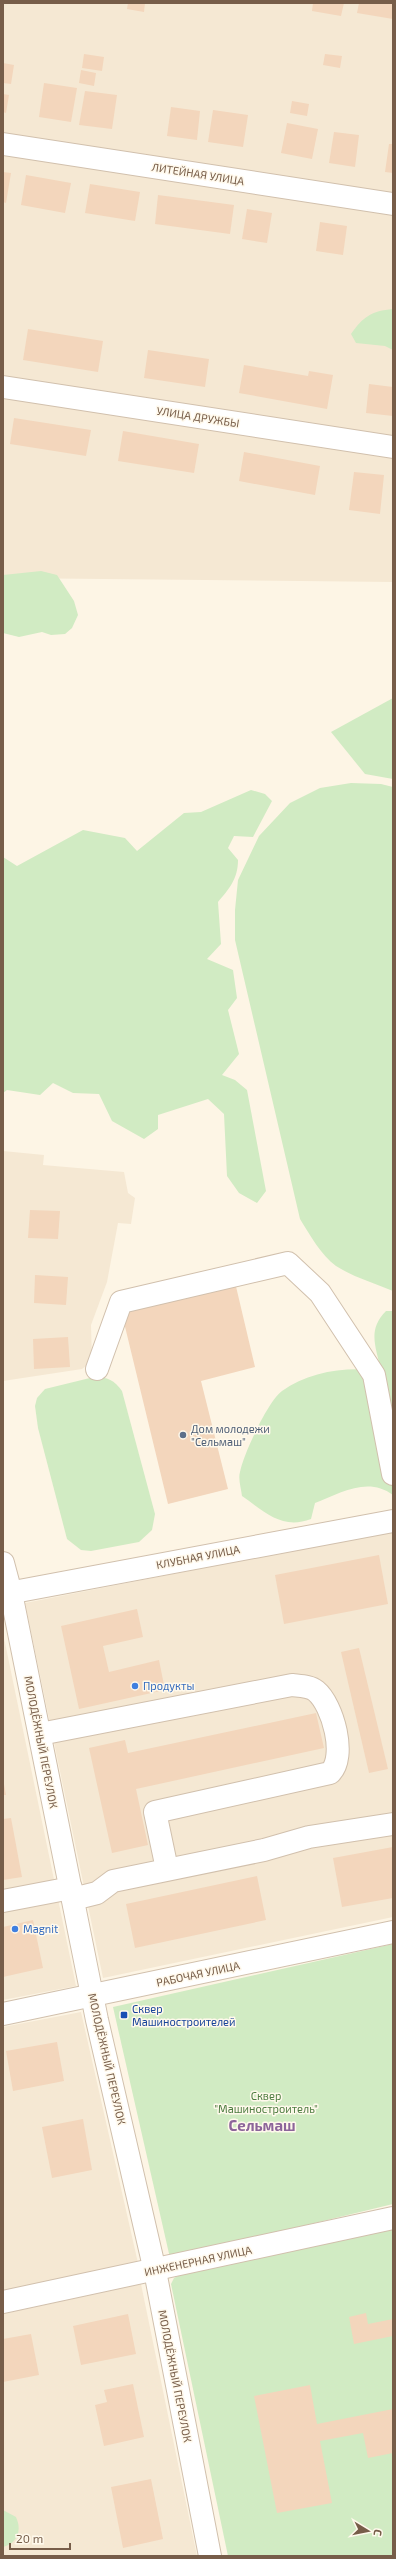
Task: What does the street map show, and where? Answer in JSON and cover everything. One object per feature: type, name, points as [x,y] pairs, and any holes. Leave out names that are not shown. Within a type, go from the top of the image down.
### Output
[{"type":"street","name":"ЛИТЕЙНАЯ УЛИЦА","points":[[3,144],[393,204]]},
{"type":"street","name":"УЛИЦА ДРУЖБЫ","points":[[3,387],[393,447]]},
{"type":"street","points":[[97,1368],[121,1302],[288,1263],[320,1293],[374,1375],[393,1474]]},
{"type":"street","name":"КЛУБНАЯ УЛИЦА","points":[[7,1593],[393,1521]]},
{"type":"street","name":"МОЛОДЁЖНЫЙ ПЕРЕУЛОК","points":[[3,1563],[7,1593],[40,1734],[93,1997],[154,2271],[210,2556]]},
{"type":"street","points":[[40,1734],[292,1685],[316,1691],[323,1700],[335,1725],[338,1760],[336,1768],[330,1773],[154,1812],[167,1869]]},
{"type":"street","points":[[3,1901],[72,1893],[97,1892],[114,1881],[264,1850],[309,1837],[393,1824]]},
{"type":"street","name":"РАБОЧАЯ УЛИЦА","points":[[3,2014],[93,1997],[393,1932]]},
{"type":"street","name":"ИНЖЕНЕРНАЯ УЛИЦА","points":[[3,2302],[154,2271],[393,2218]]},
{"type":"shaded area","points":[[3,3],[393,3],[393,197],[3,136]]},
{"type":"shaded area","points":[[3,152],[393,212],[393,438],[3,378]]},
{"type":"shaded area","points":[[3,398],[393,454],[393,582],[3,578]]},
{"type":"shaded area","points":[[3,1151],[44,1155],[43,1165],[124,1172],[128,1193],[135,1198],[131,1224],[118,1223],[107,1282],[91,1325],[92,1361],[82,1369],[3,1381]]},
{"type":"shaded area","points":[[392,1531],[393,1917],[103,1978],[25,1603]]},
{"type":"shaded area","points":[[3,1633],[76,1986],[3,2000]]},
{"type":"shaded area","points":[[81,2012],[138,2263],[3,2292],[3,2027]]},
{"type":"shaded area","points":[[141,2284],[197,2556],[3,2556],[3,2314]]},
{"type":"green space","points":[[393,309],[393,350],[385,346],[356,343],[351,334],[364,319],[373,313]]},
{"type":"green space","points":[[41,571],[57,575],[74,601],[78,615],[72,628],[65,634],[51,635],[42,632],[19,637],[3,633],[3,575]]},
{"type":"green space","points":[[393,698],[393,779],[365,774],[331,732]]},
{"type":"green space","points":[[351,783],[381,784],[393,787],[393,1291],[356,1277],[336,1266],[321,1251],[300,1219],[235,940],[235,910],[238,880],[259,836],[290,803],[320,788]]},
{"type":"green space","points":[[251,790],[265,794],[272,801],[253,837],[234,836],[228,848],[238,860],[238,867],[235,878],[226,893],[218,902],[221,944],[207,959],[233,970],[237,998],[228,1010],[239,1054],[222,1075],[235,1080],[247,1090],[266,1191],[257,1203],[239,1193],[227,1176],[224,1114],[208,1099],[158,1115],[158,1129],[144,1139],[112,1121],[99,1094],[73,1093],[53,1083],[40,1095],[7,1090],[3,1093],[3,857],[17,866],[83,830],[125,838],[137,851],[184,813],[201,812]]},
{"type":"green space","points":[[386,1311],[393,1311],[393,1495],[383,1489],[374,1487],[354,1488],[315,1503],[311,1519],[301,1522],[291,1522],[274,1518],[242,1496],[239,1478],[242,1464],[263,1417],[270,1405],[282,1391],[304,1379],[343,1370],[356,1369],[381,1371],[374,1339],[376,1325]]},
{"type":"green space","points":[[94,1377],[110,1380],[122,1391],[155,1514],[152,1530],[139,1542],[91,1551],[81,1550],[67,1539],[38,1428],[35,1406],[37,1398],[45,1389]]},
{"type":"green space","name":"Сквер \"Машиностроитель\"","points":[[393,1944],[393,2204],[170,2258],[113,2007]]},
{"type":"green space","points":[[393,2228],[393,2556],[228,2556],[171,2284],[174,2278],[180,2275]]},
{"type":"green space","points":[[3,2510],[16,2517],[19,2527],[15,2539],[3,2547]]},
{"type":"building","points":[[128,3],[145,3],[144,12],[127,9]]},
{"type":"building","points":[[313,3],[344,3],[341,16],[312,11]]},
{"type":"building","points":[[359,3],[393,3],[393,19],[357,13]]},
{"type":"building","points":[[84,54],[104,57],[102,71],[82,68]]},
{"type":"building","points":[[325,54],[342,56],[340,68],[323,65]]},
{"type":"building","points":[[3,63],[14,65],[11,84],[3,83]]},
{"type":"building","points":[[81,70],[96,73],[94,86],[79,83]]},
{"type":"building","points":[[44,83],[77,88],[71,122],[39,117]]},
{"type":"building","points":[[85,91],[117,95],[112,129],[79,125]]},
{"type":"building","points":[[3,94],[9,95],[6,113],[3,112]]},
{"type":"building","points":[[292,101],[309,104],[307,116],[290,113]]},
{"type":"building","points":[[171,107],[200,111],[197,140],[167,136]]},
{"type":"building","points":[[213,110],[248,115],[243,147],[208,142]]},
{"type":"building","points":[[287,123],[318,129],[312,159],[281,153]]},
{"type":"building","points":[[334,132],[359,135],[355,167],[329,163]]},
{"type":"building","points":[[389,144],[393,144],[393,173],[385,172]]},
{"type":"building","points":[[3,172],[11,173],[6,203],[3,202]]},
{"type":"building","points":[[26,175],[71,183],[65,213],[21,205]]},
{"type":"building","points":[[90,184],[140,192],[135,221],[85,213]]},
{"type":"building","points":[[158,195],[234,205],[230,234],[155,224]]},
{"type":"building","points":[[247,209],[272,213],[267,243],[242,239]]},
{"type":"building","points":[[320,222],[347,226],[343,255],[316,251]]},
{"type":"building","points":[[28,329],[103,341],[98,372],[23,360]]},
{"type":"building","points":[[148,350],[209,359],[205,387],[144,378]]},
{"type":"building","points":[[244,365],[308,376],[309,371],[333,375],[327,409],[239,393]]},
{"type":"building","points":[[369,384],[393,387],[393,416],[366,413]]},
{"type":"building","points":[[14,418],[91,430],[86,456],[10,444]]},
{"type":"building","points":[[123,431],[199,444],[194,473],[118,461]]},
{"type":"building","points":[[244,452],[320,466],[315,495],[239,481]]},
{"type":"building","points":[[354,472],[384,475],[380,514],[349,510]]},
{"type":"building","points":[[30,1210],[60,1211],[58,1239],[28,1238]]},
{"type":"building","points":[[35,1275],[68,1277],[66,1305],[34,1303]]},
{"type":"building","name":"Дом молодежи \"Сельмаш\"","points":[[234,1278],[255,1367],[201,1381],[228,1489],[168,1504],[120,1306]]},
{"type":"building","points":[[68,1337],[70,1367],[34,1369],[33,1339]]},
{"type":"building","points":[[379,1555],[388,1604],[284,1624],[275,1575]]},
{"type":"building","points":[[137,1609],[143,1637],[103,1646],[109,1672],[159,1660],[165,1690],[79,1709],[61,1626]]},
{"type":"building","points":[[359,1648],[388,1769],[369,1773],[341,1652]]},
{"type":"building","points":[[316,1713],[324,1748],[136,1789],[148,1845],[112,1853],[89,1748],[125,1740],[128,1753]]},
{"type":"building","points":[[4,1784],[6,1795],[3,1795]]},
{"type":"building","points":[[11,1818],[22,1877],[3,1880],[3,1819]]},
{"type":"building","points":[[393,1847],[393,1898],[342,1907],[333,1858]]},
{"type":"building","points":[[257,1876],[266,1920],[135,1948],[126,1904]]},
{"type":"building","points":[[33,1920],[43,1968],[3,1977],[3,1927]]},
{"type":"building","points":[[57,2042],[64,2081],[13,2091],[6,2051]]},
{"type":"building","points":[[83,2119],[92,2170],[52,2178],[42,2127]]},
{"type":"building","points":[[366,2313],[368,2324],[393,2319],[393,2336],[354,2344],[349,2317]]},
{"type":"building","points":[[128,2314],[136,2354],[81,2365],[73,2326]]},
{"type":"building","points":[[31,2334],[39,2375],[3,2382],[3,2339]]},
{"type":"building","points":[[133,2384],[144,2437],[104,2446],[95,2405],[107,2402],[104,2390]]},
{"type":"building","points":[[310,2385],[317,2424],[393,2409],[393,2453],[368,2458],[363,2433],[320,2441],[332,2503],[277,2513],[254,2396]]},
{"type":"building","points":[[151,2479],[163,2539],[123,2548],[111,2487]]},
{"type":"place","name":"Дом молодежи \"Сельмаш\"","points":[[183,1435]]},
{"type":"place","name":"Продукты","points":[[135,1686]]},
{"type":"place","name":"Magnit","points":[[15,1929]]},
{"type":"place","name":"Сквер Машиностроителей","points":[[124,2015]]},
{"type":"district","name":"Сельмаш","points":[[262,2126]]}]
